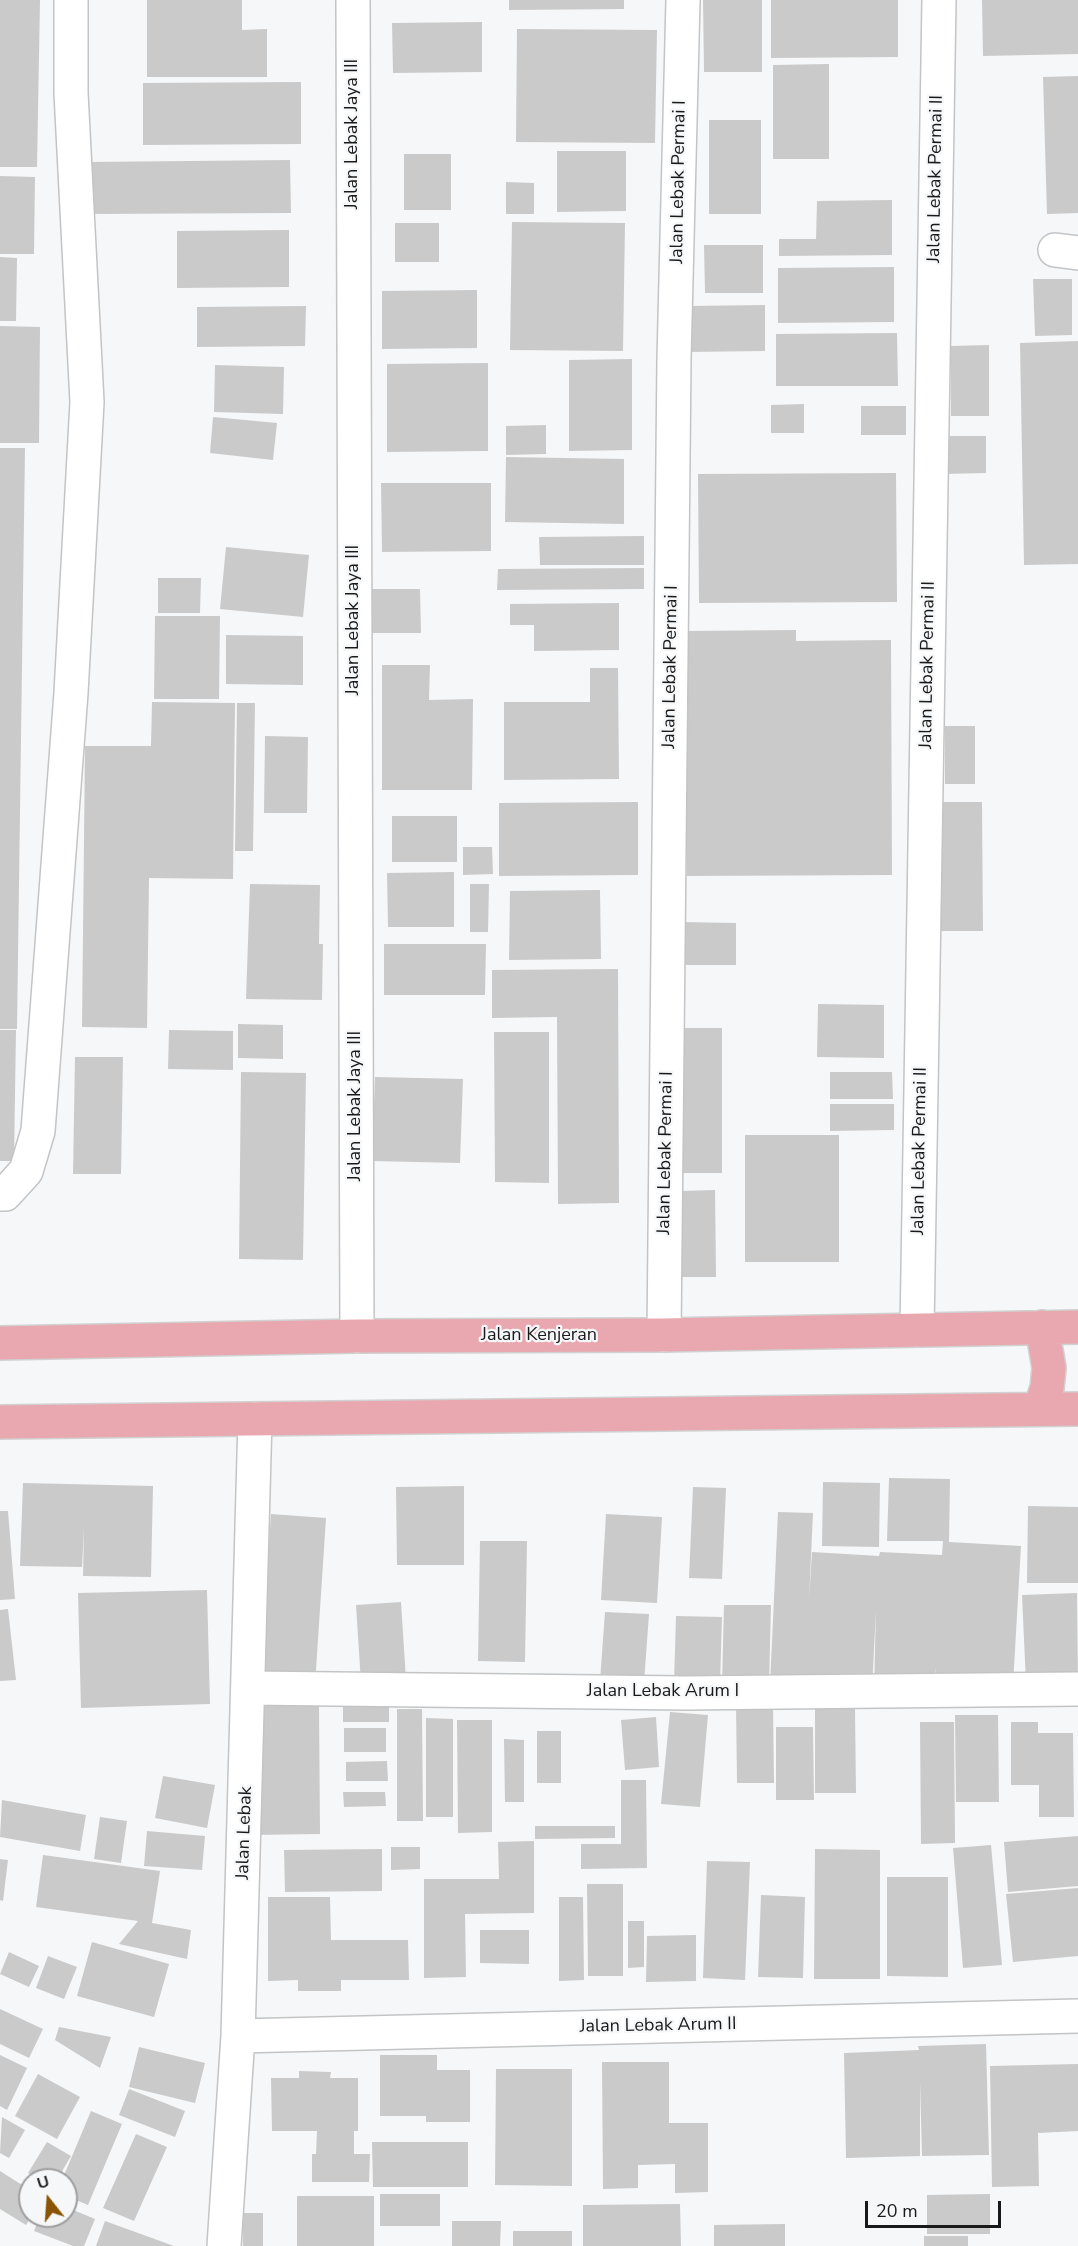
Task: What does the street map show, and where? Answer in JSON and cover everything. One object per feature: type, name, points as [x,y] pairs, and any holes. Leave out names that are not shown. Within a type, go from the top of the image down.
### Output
[{"type":"main road","points":[[1040,1409],[1047,1388],[1049,1368],[1042,1327]]},
{"type":"main road","name":"Jalan Kenjeran","points":[[0,1343],[357,1336],[664,1335],[1078,1327]]},
{"type":"main road","points":[[0,1422],[1078,1409]]},
{"type":"street","points":[[0,1194],[6,1194],[26,1171],[38,1131],[71,693],[87,402],[71,93],[71,0]]},
{"type":"street","name":"Jalan Lebak Jaya III","points":[[352,0],[357,1336]]},
{"type":"street","name":"Jalan Lebak Permai I","points":[[664,1335],[674,359],[683,0]]},
{"type":"street","name":"Jalan Lebak Permai II","points":[[917,1330],[939,0]]},
{"type":"street","name":"Jalan Lebak","points":[[224,2246],[238,2036],[255,1419]]},
{"type":"street","name":"Jalan Lebak Arum I","points":[[249,1688],[685,1693],[1078,1689]]},
{"type":"street","name":"Jalan Lebak Arum II","points":[[238,2036],[1078,2016]]},
{"type":"building","points":[[0,0],[40,0],[37,167],[0,167]]},
{"type":"building","points":[[147,0],[242,0],[242,30],[267,29],[267,77],[147,77]]},
{"type":"building","points":[[509,0],[624,0],[624,9],[509,10]]},
{"type":"building","points":[[703,0],[762,0],[762,72],[704,72]]},
{"type":"building","points":[[771,0],[898,0],[898,57],[771,58]]},
{"type":"building","points":[[982,0],[1078,0],[1078,54],[983,56]]},
{"type":"building","points":[[482,22],[482,72],[393,73],[392,23]]},
{"type":"building","points":[[517,29],[657,30],[655,143],[516,142]]},
{"type":"building","points":[[829,64],[829,159],[773,159],[773,65]]},
{"type":"building","points":[[1078,76],[1078,213],[1047,214],[1043,77]]},
{"type":"building","points":[[301,82],[301,144],[143,145],[143,83]]},
{"type":"building","points":[[709,120],[761,120],[761,214],[709,214]]},
{"type":"building","points":[[557,151],[626,151],[626,211],[557,212]]},
{"type":"building","points":[[404,154],[451,154],[451,210],[404,210]]},
{"type":"building","points":[[290,160],[291,213],[87,214],[88,162]]},
{"type":"building","points":[[0,176],[35,177],[34,254],[0,254]]},
{"type":"building","points":[[506,182],[534,183],[534,214],[506,214]]},
{"type":"building","points":[[892,200],[892,255],[779,256],[779,239],[816,239],[817,201]]},
{"type":"building","points":[[512,222],[625,223],[623,351],[510,350]]},
{"type":"building","points":[[395,223],[439,223],[439,262],[395,262]]},
{"type":"building","points":[[289,230],[289,287],[177,288],[177,231]]},
{"type":"building","points":[[704,245],[763,245],[763,293],[705,293]]},
{"type":"building","points":[[0,257],[17,258],[16,321],[0,321]]},
{"type":"building","points":[[894,267],[894,322],[778,323],[778,268]]},
{"type":"building","points":[[1033,279],[1072,279],[1072,335],[1035,336]]},
{"type":"building","points":[[477,290],[477,348],[382,349],[382,291]]},
{"type":"building","points":[[765,305],[765,351],[687,352],[687,306]]},
{"type":"building","points":[[306,306],[305,346],[197,347],[197,307]]},
{"type":"building","points":[[0,326],[40,327],[39,443],[0,443]]},
{"type":"building","points":[[897,333],[898,386],[776,386],[776,334]]},
{"type":"building","points":[[1078,341],[1078,564],[1024,565],[1020,343]]},
{"type":"building","points":[[989,345],[989,416],[951,416],[951,346]]},
{"type":"building","points":[[632,359],[632,450],[569,451],[569,360]]},
{"type":"building","points":[[488,363],[488,451],[387,452],[387,364]]},
{"type":"building","points":[[215,365],[284,367],[283,414],[214,412]]},
{"type":"building","points":[[804,404],[804,433],[771,433],[771,405]]},
{"type":"building","points":[[861,406],[906,406],[906,435],[861,435]]},
{"type":"building","points":[[213,417],[277,423],[273,460],[210,453]]},
{"type":"building","points":[[546,425],[546,454],[506,455],[506,426]]},
{"type":"building","points":[[945,436],[986,436],[986,473],[944,474]]},
{"type":"building","points":[[0,448],[25,448],[17,1029],[0,1029]]},
{"type":"building","points":[[506,457],[624,459],[624,524],[505,522]]},
{"type":"building","points":[[896,473],[897,602],[699,603],[698,474]]},
{"type":"building","points":[[381,483],[491,483],[491,551],[382,552]]},
{"type":"building","points":[[644,536],[644,565],[540,565],[539,537]]},
{"type":"building","points":[[226,547],[309,555],[303,617],[220,609]]},
{"type":"building","points":[[644,568],[644,589],[497,590],[498,569]]},
{"type":"building","points":[[158,578],[201,578],[200,613],[158,613]]},
{"type":"building","points":[[366,589],[420,589],[421,633],[366,633]]},
{"type":"building","points":[[619,603],[619,650],[534,651],[534,625],[510,625],[510,604]]},
{"type":"building","points":[[155,616],[220,616],[219,699],[154,699]]},
{"type":"building","points":[[796,630],[796,641],[891,640],[892,875],[687,876],[687,631]]},
{"type":"building","points":[[226,635],[303,636],[303,685],[226,684]]},
{"type":"building","points":[[382,665],[430,665],[429,700],[473,699],[472,790],[382,790]]},
{"type":"building","points":[[590,668],[618,668],[619,779],[504,780],[504,702],[590,702]]},
{"type":"building","points":[[152,702],[235,703],[233,879],[149,878],[147,1028],[82,1027],[85,746],[151,746]]},
{"type":"building","points":[[237,703],[255,703],[253,851],[235,851]]},
{"type":"building","points":[[945,726],[975,726],[975,784],[945,784]]},
{"type":"building","points":[[265,736],[308,737],[307,813],[264,813]]},
{"type":"building","points":[[638,802],[638,875],[499,876],[499,803]]},
{"type":"building","points":[[937,802],[982,802],[983,931],[937,931]]},
{"type":"building","points":[[392,816],[457,816],[457,862],[392,862]]},
{"type":"building","points":[[463,847],[492,847],[493,874],[463,875]]},
{"type":"building","points":[[454,872],[454,927],[388,927],[387,873]]},
{"type":"building","points":[[250,884],[320,885],[319,944],[323,944],[322,1000],[246,999]]},
{"type":"building","points":[[470,884],[489,884],[488,932],[470,932]]},
{"type":"building","points":[[600,890],[601,959],[509,960],[510,891]]},
{"type":"building","points":[[680,922],[736,923],[736,965],[680,965]]},
{"type":"building","points":[[384,944],[486,944],[485,995],[384,995]]},
{"type":"building","points":[[618,969],[619,1203],[558,1204],[557,1017],[492,1018],[492,970]]},
{"type":"building","points":[[818,1004],[884,1005],[884,1058],[817,1057]]},
{"type":"building","points":[[238,1024],[283,1025],[283,1059],[238,1058]]},
{"type":"building","points":[[672,1028],[722,1028],[722,1173],[672,1173]]},
{"type":"building","points":[[0,1030],[16,1030],[14,1161],[0,1161]]},
{"type":"building","points":[[169,1030],[233,1031],[233,1070],[168,1069]]},
{"type":"building","points":[[494,1032],[549,1032],[549,1183],[495,1182]]},
{"type":"building","points":[[75,1057],[123,1057],[121,1174],[73,1174]]},
{"type":"building","points":[[241,1072],[306,1073],[303,1260],[239,1259]]},
{"type":"building","points":[[830,1072],[892,1072],[893,1099],[830,1099]]},
{"type":"building","points":[[375,1077],[463,1079],[460,1163],[372,1161]]},
{"type":"building","points":[[830,1104],[894,1104],[894,1130],[830,1131]]},
{"type":"building","points":[[745,1135],[839,1135],[839,1262],[745,1262]]},
{"type":"building","points":[[715,1190],[716,1277],[682,1277],[682,1191]]},
{"type":"building","points":[[889,1478],[950,1479],[949,1542],[1021,1546],[1013,1685],[936,1682],[936,1667],[935,1681],[874,1690],[876,1610],[872,1689],[770,1684],[778,1512],[813,1513],[809,1600],[812,1552],[879,1556],[880,1552],[942,1555],[943,1541],[887,1541]]},
{"type":"building","points":[[823,1482],[880,1483],[879,1547],[822,1546]]},
{"type":"building","points":[[23,1483],[153,1486],[151,1577],[83,1576],[84,1528],[82,1567],[20,1566]]},
{"type":"building","points":[[464,1486],[464,1565],[397,1565],[396,1487]]},
{"type":"building","points":[[693,1487],[726,1488],[722,1579],[689,1578]]},
{"type":"building","points":[[1028,1506],[1078,1507],[1078,1583],[1027,1583]]},
{"type":"building","points":[[0,1511],[8,1511],[15,1599],[0,1600]]},
{"type":"building","points":[[271,1514],[326,1518],[315,1685],[260,1682]]},
{"type":"building","points":[[606,1514],[662,1517],[657,1603],[601,1600]]},
{"type":"building","points":[[480,1541],[527,1541],[525,1662],[478,1661]]},
{"type":"building","points":[[207,1590],[210,1704],[81,1708],[78,1593]]},
{"type":"building","points":[[1077,1593],[1078,1682],[1026,1684],[1022,1595]]},
{"type":"building","points":[[401,1602],[406,1680],[361,1683],[356,1605]]},
{"type":"building","points":[[724,1605],[771,1605],[769,1684],[722,1684]]},
{"type":"building","points":[[8,1609],[16,1680],[0,1681],[0,1610]]},
{"type":"building","points":[[605,1612],[649,1614],[644,1683],[600,1681]]},
{"type":"building","points":[[676,1616],[722,1617],[720,1684],[674,1683]]},
{"type":"building","points":[[736,1704],[773,1704],[774,1783],[737,1783]]},
{"type":"building","points":[[343,1705],[389,1705],[389,1722],[343,1722]]},
{"type":"building","points":[[249,1706],[319,1706],[320,1834],[250,1835]]},
{"type":"building","points":[[397,1709],[422,1709],[423,1821],[397,1821]]},
{"type":"building","points":[[815,1709],[855,1709],[856,1793],[815,1793]]},
{"type":"building","points":[[670,1712],[708,1715],[700,1807],[661,1804]]},
{"type":"building","points":[[955,1715],[998,1715],[999,1802],[956,1802]]},
{"type":"building","points":[[656,1717],[659,1767],[625,1770],[621,1720]]},
{"type":"building","points":[[426,1718],[453,1719],[453,1817],[426,1817]]},
{"type":"building","points":[[457,1720],[492,1720],[492,1832],[458,1833]]},
{"type":"building","points":[[920,1722],[954,1722],[955,1843],[921,1844]]},
{"type":"building","points":[[1011,1722],[1038,1722],[1038,1733],[1073,1733],[1074,1817],[1039,1817],[1039,1785],[1011,1785]]},
{"type":"building","points":[[776,1727],[813,1727],[814,1800],[776,1800]]},
{"type":"building","points":[[344,1728],[386,1728],[386,1752],[344,1752]]},
{"type":"building","points":[[537,1731],[561,1731],[561,1783],[537,1783]]},
{"type":"building","points":[[504,1739],[524,1740],[524,1802],[505,1802]]},
{"type":"building","points":[[387,1761],[388,1781],[346,1781],[346,1762]]},
{"type":"building","points":[[163,1776],[215,1785],[207,1828],[155,1818]]},
{"type":"building","points":[[621,1780],[646,1780],[647,1868],[581,1869],[581,1844],[621,1844]]},
{"type":"building","points":[[343,1792],[385,1792],[386,1806],[344,1807]]},
{"type":"building","points":[[2,1800],[86,1815],[80,1851],[0,1837]]},
{"type":"building","points":[[100,1817],[127,1821],[121,1863],[94,1859]]},
{"type":"building","points":[[535,1826],[615,1826],[615,1838],[535,1839]]},
{"type":"building","points":[[147,1831],[205,1836],[202,1870],[144,1866]]},
{"type":"building","points":[[1078,1836],[1078,1886],[1008,1892],[1004,1842]]},
{"type":"building","points":[[534,1841],[534,1913],[465,1914],[466,1977],[424,1978],[424,1879],[499,1879],[498,1842]]},
{"type":"building","points":[[991,1845],[1002,1965],[963,1968],[953,1848]]},
{"type":"building","points":[[391,1847],[420,1847],[420,1869],[391,1870]]},
{"type":"building","points":[[382,1849],[382,1891],[285,1892],[284,1850]]},
{"type":"building","points":[[815,1849],[880,1850],[880,1979],[814,1979]]},
{"type":"building","points":[[43,1855],[160,1871],[152,1923],[191,1930],[187,1959],[119,1944],[138,1921],[36,1907]]},
{"type":"building","points":[[0,1859],[8,1860],[3,1901],[0,1900]]},
{"type":"building","points":[[707,1861],[750,1862],[745,1980],[703,1978]]},
{"type":"building","points":[[887,1877],[948,1877],[948,1977],[887,1976]]},
{"type":"building","points":[[587,1884],[623,1884],[623,1976],[588,1976]]},
{"type":"building","points":[[1078,1888],[1078,1956],[1013,1962],[1006,1894]]},
{"type":"building","points":[[761,1895],[805,1897],[803,1978],[758,1977]]},
{"type":"building","points":[[268,1897],[330,1897],[331,1940],[408,1940],[409,1980],[341,1980],[341,1991],[298,1991],[298,1980],[268,1981]]},
{"type":"building","points":[[559,1897],[583,1897],[584,1980],[559,1981]]},
{"type":"building","points":[[628,1921],[644,1921],[644,1967],[628,1968]]},
{"type":"building","points":[[480,1930],[529,1930],[529,1964],[480,1963]]},
{"type":"building","points":[[696,1935],[696,1981],[646,1982],[647,1936]]},
{"type":"building","points":[[92,1942],[169,1964],[154,2017],[77,1996]]},
{"type":"building","points":[[9,1952],[39,1966],[29,1987],[0,1974]]},
{"type":"building","points":[[48,1956],[77,1967],[64,1999],[36,1988]]},
{"type":"building","points":[[0,2009],[43,2029],[29,2058],[0,2044]]},
{"type":"building","points":[[59,2027],[111,2037],[100,2068],[55,2040]]},
{"type":"building","points":[[986,2044],[989,2155],[922,2156],[920,2082],[920,2156],[846,2158],[844,2053],[919,2050],[918,2046]]},
{"type":"building","points":[[139,2047],[205,2063],[195,2103],[129,2087]]},
{"type":"building","points":[[0,2055],[27,2068],[7,2110],[0,2106]]},
{"type":"building","points":[[380,2055],[437,2055],[437,2070],[470,2070],[470,2122],[426,2122],[426,2116],[380,2116]]},
{"type":"building","points":[[602,2062],[669,2062],[669,2123],[708,2123],[708,2192],[675,2193],[675,2164],[638,2165],[638,2188],[603,2189]]},
{"type":"building","points":[[1078,2064],[1078,2131],[1038,2133],[1039,2186],[992,2187],[990,2066]]},
{"type":"building","points":[[496,2069],[572,2069],[572,2186],[495,2185]]},
{"type":"building","points":[[299,2071],[331,2072],[330,2078],[358,2078],[358,2131],[354,2131],[354,2154],[370,2154],[369,2182],[312,2182],[312,2154],[316,2154],[317,2131],[272,2131],[271,2078],[299,2078]]},
{"type":"building","points":[[38,2074],[80,2097],[57,2139],[15,2116]]},
{"type":"building","points":[[129,2089],[185,2111],[175,2137],[119,2115]]},
{"type":"building","points":[[91,2111],[122,2124],[88,2205],[78,2201],[78,2168],[67,2168]]},
{"type":"building","points":[[2,2117],[25,2130],[9,2158],[0,2153]]},
{"type":"building","points":[[136,2134],[167,2147],[134,2221],[103,2208]]},
{"type":"building","points":[[47,2142],[71,2156],[64,2168],[31,2168]]},
{"type":"building","points":[[372,2142],[468,2142],[468,2187],[373,2187]]},
{"type":"building","points":[[0,2171],[18,2182],[18,2220],[0,2209]]},
{"type":"building","points":[[380,2194],[440,2194],[440,2226],[380,2226]]},
{"type":"building","points":[[990,2194],[990,2234],[927,2234],[927,2195]]},
{"type":"building","points":[[297,2196],[374,2196],[374,2246],[297,2246]]},
{"type":"building","points":[[680,2204],[681,2246],[583,2246],[583,2205]]},
{"type":"building","points":[[78,2212],[95,2219],[84,2246],[73,2246],[34,2231],[35,2228],[78,2228]]},
{"type":"building","points":[[243,2213],[263,2213],[263,2246],[243,2246]]},
{"type":"building","points":[[105,2221],[174,2246],[96,2246]]},
{"type":"building","points":[[452,2221],[501,2221],[500,2246],[452,2246]]},
{"type":"building","points":[[785,2224],[785,2246],[714,2246],[714,2225]]},
{"type":"building","points":[[513,2231],[572,2231],[572,2246],[513,2246]]},
{"type":"building","points":[[924,2236],[968,2236],[968,2246],[924,2246]]}]
